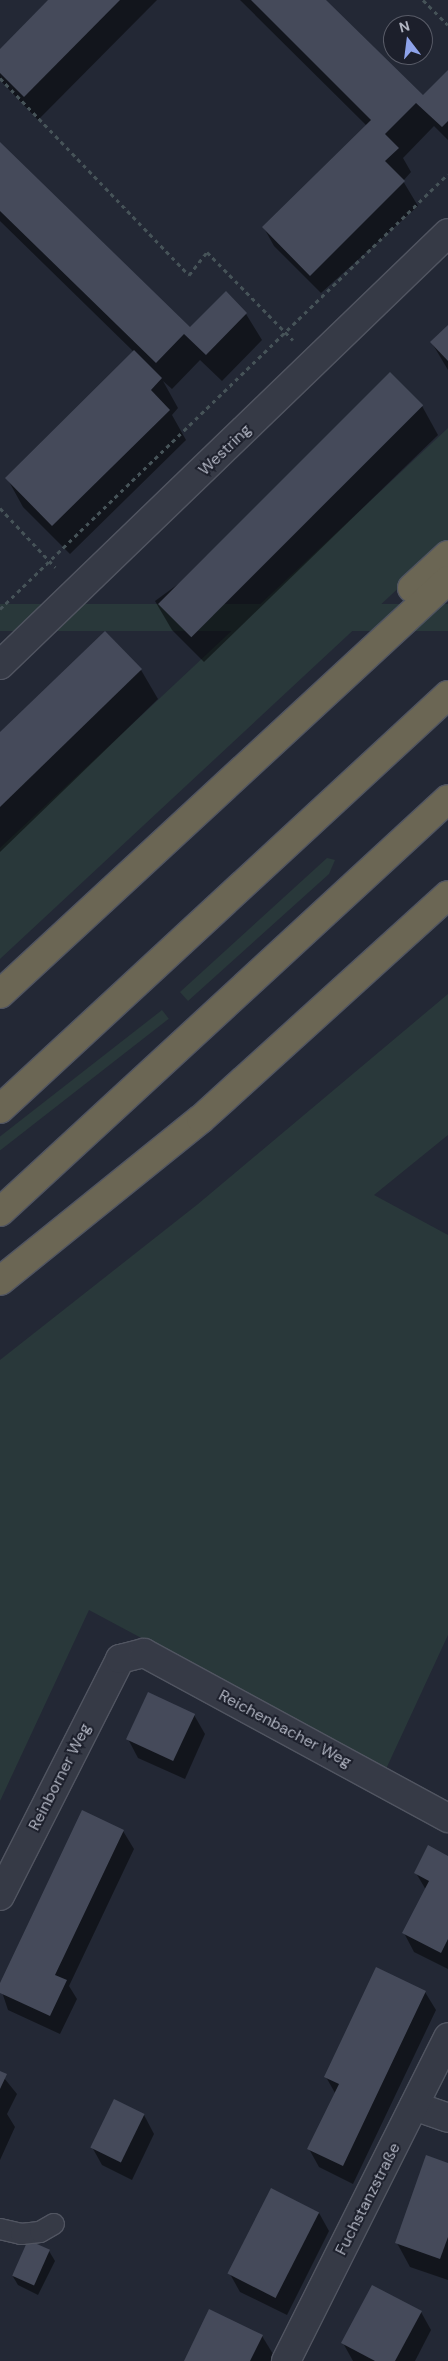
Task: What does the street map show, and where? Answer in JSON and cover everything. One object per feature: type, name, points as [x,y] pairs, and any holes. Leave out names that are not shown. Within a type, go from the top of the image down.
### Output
[{"type":"highway","points":[[0,969],[448,555]]},
{"type":"highway","points":[[0,994],[448,580]]},
{"type":"highway","points":[[0,1109],[448,694]]},
{"type":"highway","points":[[0,1212],[448,799]]},
{"type":"highway","points":[[0,1281],[200,1119],[448,895]]},
{"type":"street","name":"Westring","points":[[0,665],[316,364],[448,232]]},
{"type":"street","name":"Reichenbacher Weg","points":[[120,1659],[144,1653],[448,1818]]},
{"type":"street","name":"Reinborner Weg","points":[[0,1896],[120,1659]]},
{"type":"street","name":"Fuchstanzstraße","points":[[286,2361],[448,2037]]},
{"type":"street","points":[[414,2106],[448,2118]]},
{"type":"lane","points":[[0,2228],[20,2234],[40,2232],[54,2224]]},
{"type":"path","points":[[423,0],[448,25]]},
{"type":"path","points":[[0,78],[189,275],[207,252],[316,364]]},
{"type":"path","points":[[0,609],[448,174]]},
{"type":"path","points":[[0,508],[78,591]]},
{"type":"shaded area","points":[[448,428],[448,542],[0,959],[0,848]]},
{"type":"shaded area","points":[[0,604],[448,604],[448,631],[0,631]]},
{"type":"shaded area","points":[[327,858],[335,860],[329,874],[188,1001],[180,992]]},
{"type":"shaded area","points":[[448,994],[448,1135],[374,1195],[448,1235],[448,1635],[386,1769],[89,1610],[0,1801],[0,1360],[198,1204]]},
{"type":"shaded area","points":[[162,1010],[169,1019],[0,1151],[0,1137]]},
{"type":"building","points":[[48,0],[120,0],[24,97],[0,73],[0,49]]},
{"type":"building","points":[[251,0],[326,0],[383,56],[383,65],[392,65],[423,95],[448,70],[448,121],[442,127],[416,103],[385,134],[399,148],[385,161],[405,181],[310,276],[262,227],[371,120]]},
{"type":"building","points":[[0,142],[190,327],[226,291],[247,313],[206,355],[184,334],[156,363],[0,211]]},
{"type":"building","points":[[448,325],[448,361],[430,342]]},
{"type":"building","points":[[134,350],[162,378],[151,390],[170,410],[52,526],[5,478]]},
{"type":"building","points":[[390,372],[423,405],[191,637],[158,604]]},
{"type":"building","points":[[105,631],[142,669],[0,807],[0,732]]},
{"type":"building","points":[[148,1692],[195,1714],[173,1761],[126,1739]]},
{"type":"building","points":[[82,1810],[124,1830],[55,1975],[67,1980],[50,2016],[0,1993],[0,1983]]},
{"type":"building","points":[[428,1845],[448,1856],[448,1939],[441,1953],[402,1933],[429,1881],[414,1873]]},
{"type":"building","points":[[376,1967],[426,1991],[343,2166],[307,2149],[339,2084],[324,2077]]},
{"type":"building","points":[[0,2071],[7,2074],[0,2089]]},
{"type":"building","points":[[114,2099],[145,2114],[121,2162],[90,2148]]},
{"type":"building","points":[[426,2155],[448,2163],[448,2237],[440,2259],[395,2243]]},
{"type":"building","points":[[271,2188],[319,2213],[276,2298],[227,2274]]},
{"type":"building","points":[[28,2240],[50,2250],[34,2285],[12,2276]]},
{"type":"building","points":[[372,2285],[422,2311],[395,2361],[375,2361],[341,2343]]},
{"type":"building","points":[[209,2309],[263,2335],[250,2361],[184,2361]]}]
